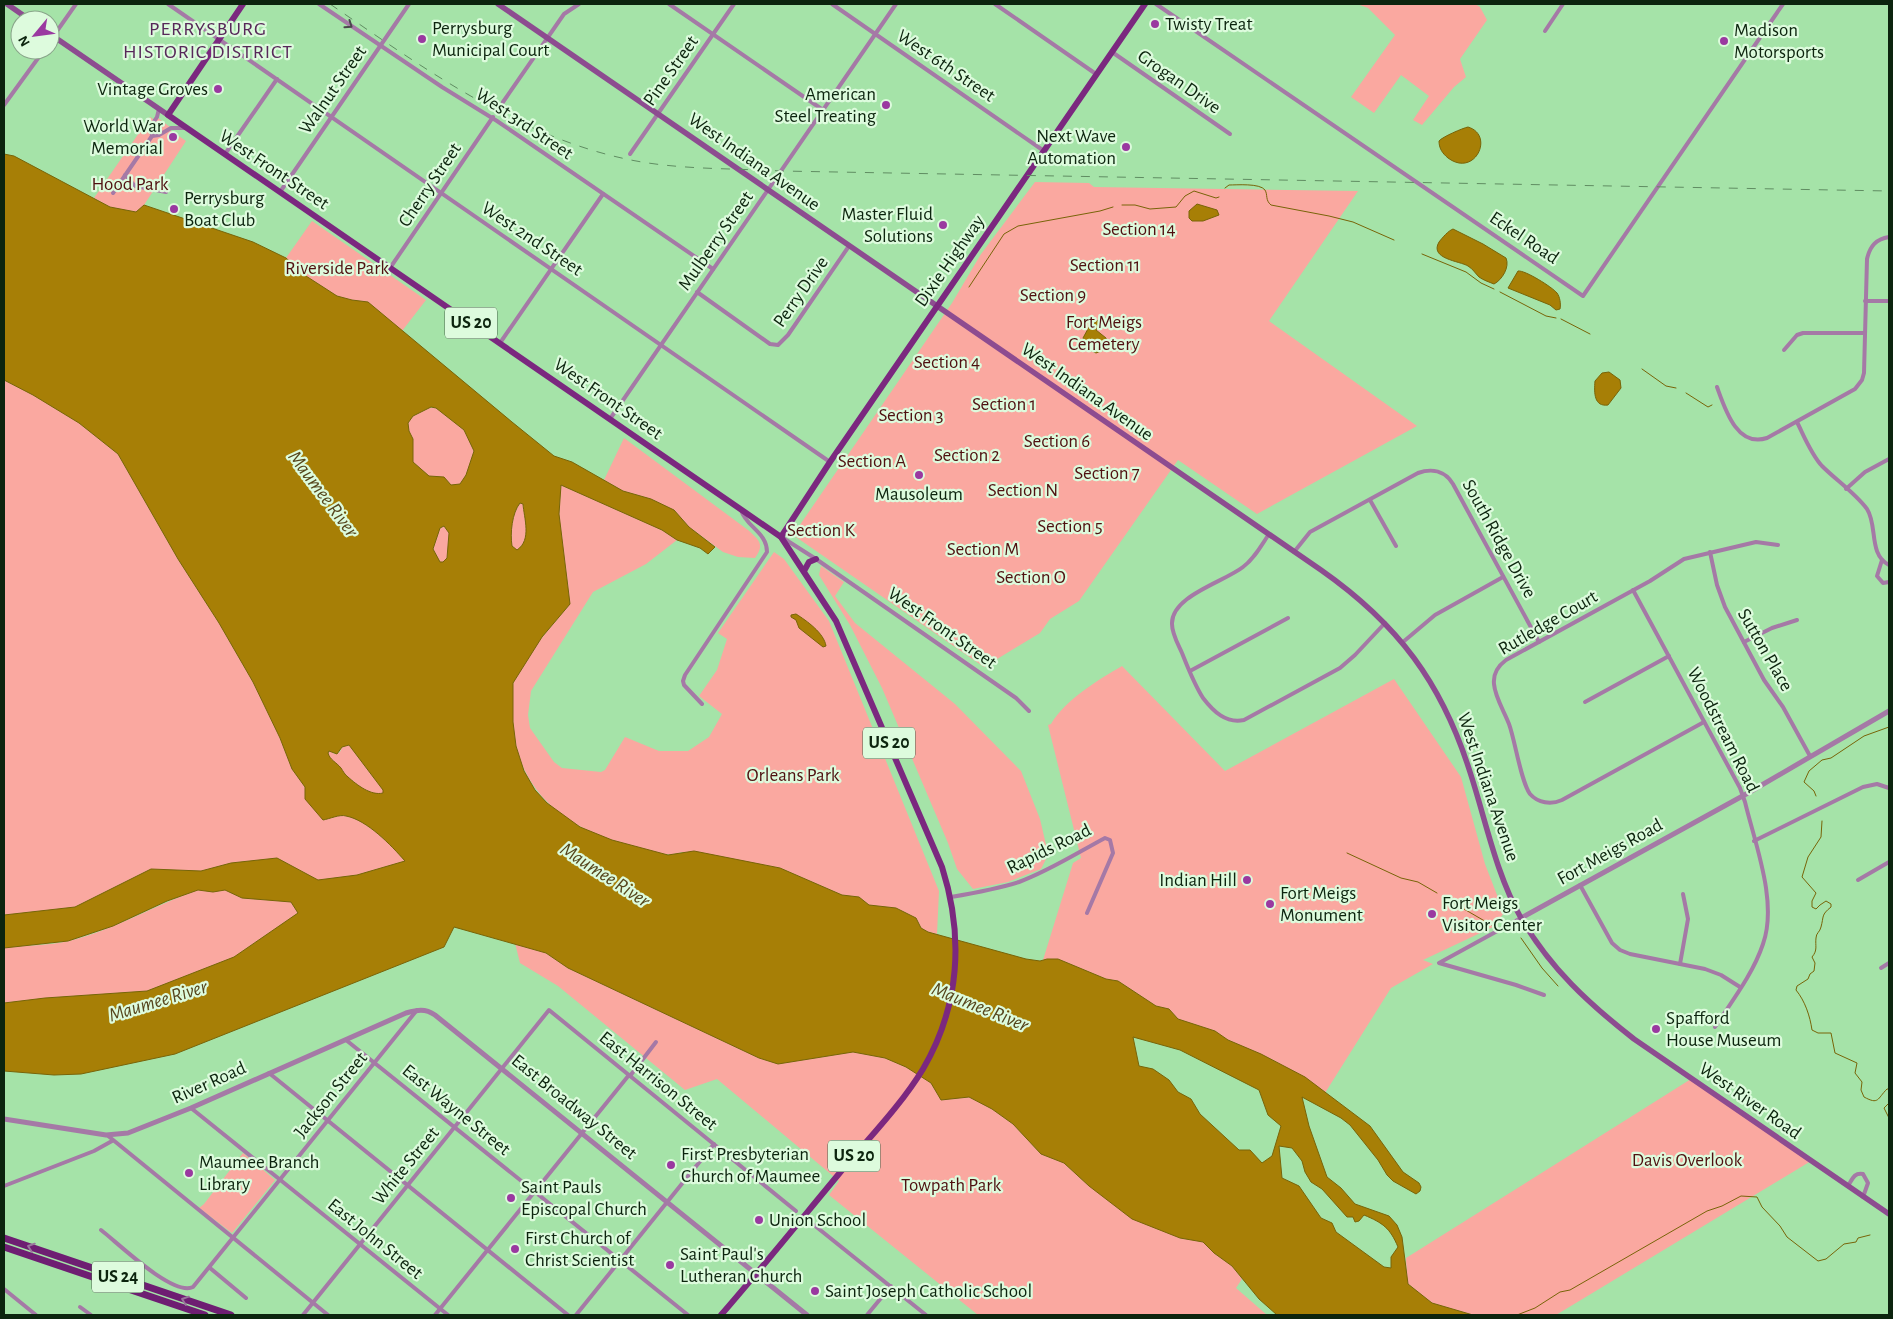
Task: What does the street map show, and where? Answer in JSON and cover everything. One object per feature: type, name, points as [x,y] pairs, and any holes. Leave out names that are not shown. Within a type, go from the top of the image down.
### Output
[{"type":"highway","name":"US 24","points":[[4,1238],[231,1315]]},
{"type":"highway","name":"US 24","points":[[4,1247],[206,1315]]},
{"type":"main road","points":[[60,43],[168,115],[243,4]]},
{"type":"main road","name":"West Indiana Avenue","points":[[498,4],[1269,534],[1353,594],[1386,623],[1402,642],[1438,694],[1454,728],[1470,772],[1498,865],[1521,918]]},
{"type":"main road","name":"Dixie Highway","points":[[781,537],[830,462],[1145,4]]},
{"type":"main road","name":"West Front Street","points":[[168,115],[781,537]]},
{"type":"main road","name":"US 20","points":[[721,1315],[904,1096],[923,1069],[942,1028],[955,975],[954,924],[951,897],[927,831],[844,636],[828,606],[781,537]]},
{"type":"main road","points":[[804,571],[809,562],[816,559]]},
{"type":"main road","name":"West River Road","points":[[1521,918],[1553,965],[1595,1009],[1634,1039],[1889,1214]]},
{"type":"street","points":[[60,25],[76,4]]},
{"type":"street","name":"West 2nd Street","points":[[168,4],[830,462]]},
{"type":"street","name":"West 3rd Street","points":[[319,4],[442,87],[493,118],[713,269]]},
{"type":"street","name":"Walnut Street","points":[[280,192],[409,4]]},
{"type":"street","points":[[503,102],[564,14],[579,4]]},
{"type":"street","points":[[669,4],[823,110]]},
{"type":"street","name":"Pine Street","points":[[630,154],[734,4]]},
{"type":"street","name":"West 6th Street","points":[[832,4],[1044,151]]},
{"type":"street","name":"Mulberry Street","points":[[610,419],[896,4]]},
{"type":"street","points":[[995,4],[1096,74]]},
{"type":"street","name":"Eckel Road","points":[[1156,4],[1583,296],[1783,4]]},
{"type":"street","points":[[1545,30],[1563,4]]},
{"type":"street","name":"Grogan Drive","points":[[1112,52],[1230,134]]},
{"type":"street","points":[[4,105],[37,60]]},
{"type":"street","points":[[225,154],[277,80]]},
{"type":"street","points":[[113,193],[152,136],[151,126],[157,117],[159,109]]},
{"type":"street","name":"Cherry Street","points":[[390,268],[493,118]]},
{"type":"street","points":[[152,136],[159,135],[171,128],[186,128]]},
{"type":"street","points":[[125,175],[132,184],[166,192]]},
{"type":"street","points":[[500,343],[603,194]]},
{"type":"street","points":[[1717,387],[1722,402],[1736,427],[1746,437],[1762,440],[1851,393],[1859,385],[1864,373],[1868,252],[1876,242],[1889,237]]},
{"type":"street","name":"Perry Drive","points":[[697,292],[770,344],[778,345],[788,336],[849,246]]},
{"type":"street","points":[[1865,301],[1889,301]]},
{"type":"street","points":[[1784,350],[1797,335],[1803,333],[1864,333]]},
{"type":"street","points":[[1797,422],[1818,461],[1866,508],[1869,514],[1875,546],[1882,560],[1889,565]]},
{"type":"street","points":[[1846,489],[1865,472],[1889,459]]},
{"type":"street","name":"South Ridge Drive","points":[[1294,552],[1299,543],[1310,532],[1421,472],[1431,470],[1444,474],[1453,484],[1540,642]]},
{"type":"street","points":[[1370,500],[1396,546]]},
{"type":"street","points":[[702,704],[684,685],[685,675],[767,552],[765,540],[744,519],[741,509]]},
{"type":"street","points":[[1269,534],[1252,559],[1242,568],[1183,601],[1176,609],[1172,619],[1172,629],[1202,697],[1216,712],[1227,720],[1237,722],[1244,720],[1340,668],[1386,623]]},
{"type":"street","name":"West Front Street","points":[[781,537],[816,559],[1016,698],[1029,710]]},
{"type":"street","name":"Rutledge Court","points":[[1704,722],[1562,800],[1552,803],[1538,800],[1530,794],[1514,741],[1496,692],[1494,680],[1497,670],[1503,662],[1634,590],[1678,562],[1710,552],[1756,542],[1778,545]]},
{"type":"street","name":"Sutton Place","points":[[1710,552],[1720,594],[1764,680],[1783,707],[1810,756]]},
{"type":"street","points":[[1882,560],[1877,576],[1882,583],[1889,582]]},
{"type":"street","points":[[1402,642],[1423,623],[1439,612],[1503,577]]},
{"type":"street","name":"Woodstream Road","points":[[1634,590],[1743,796],[1767,891],[1768,922],[1760,952],[1716,1027]]},
{"type":"street","points":[[1190,671],[1288,618]]},
{"type":"street","points":[[1744,642],[1772,628],[1797,620]]},
{"type":"street","points":[[1585,702],[1669,656]]},
{"type":"street","name":"Fort Meigs Road","points":[[1544,996],[1516,985],[1439,963],[1743,796],[1889,711]]},
{"type":"street","points":[[1754,841],[1863,787],[1877,784],[1889,788]]},
{"type":"street","name":"Rapids Road","points":[[951,897],[987,891],[1030,877],[1105,838],[1110,840],[1114,853],[1086,913]]},
{"type":"street","points":[[1858,880],[1889,862]]},
{"type":"street","points":[[1580,885],[1608,937],[1617,948],[1630,954],[1714,972],[1740,987]]},
{"type":"street","points":[[1680,964],[1688,919],[1683,894]]},
{"type":"street","points":[[1881,968],[1889,963]]},
{"type":"street","name":"River Road","points":[[4,1120],[106,1135],[136,1131],[406,1013],[417,1010]]},
{"type":"street","name":"Jackson Street","points":[[102,1230],[160,1277],[183,1288],[190,1288],[210,1268],[417,1010]]},
{"type":"street","name":"East Broadway Street","points":[[417,1010],[427,1010],[435,1015],[807,1315]]},
{"type":"street","name":"White Street","points":[[303,1315],[549,1010]]},
{"type":"street","name":"East Harrison Street","points":[[549,1010],[796,1211]]},
{"type":"street","name":"East Wayne Street","points":[[346,1040],[688,1315]]},
{"type":"street","points":[[435,1315],[656,1042]]},
{"type":"street","points":[[269,1074],[568,1315]]},
{"type":"street","name":"East John Street","points":[[191,1108],[448,1315]]},
{"type":"street","points":[[106,1135],[328,1315]]},
{"type":"street","points":[[4,1186],[94,1151],[112,1140]]},
{"type":"street","points":[[576,1315],[714,1144]]},
{"type":"street","points":[[1848,1186],[1854,1176],[1863,1174],[1868,1183],[1863,1197]]},
{"type":"street","points":[[810,1221],[926,1315]]},
{"type":"street","points":[[210,1268],[246,1298]]},
{"type":"street","points":[[868,1315],[890,1286]]},
{"type":"street","points":[[4,1289],[36,1315]]},
{"type":"street","points":[[80,1307],[91,1315]]},
{"type":"green space","points":[[1357,4],[1475,4],[1480,7],[1487,20],[1460,59],[1466,77],[1454,87],[1422,125],[1413,120],[1429,96],[1401,75],[1374,113],[1351,97],[1395,35],[1368,8]]},
{"type":"green space","name":"Hood Park","points":[[150,117],[156,121],[158,118],[170,127],[167,128],[186,141],[144,205],[136,212],[110,207],[94,198]]},
{"type":"green space","name":"Fort Meigs Cemetery","points":[[1035,182],[1089,183],[1094,187],[1358,191],[1269,321],[1417,426],[1257,514],[1178,460],[1079,601],[1050,619],[1040,633],[984,667],[793,535],[952,303],[981,254]]},
{"type":"green space","name":"Riverside Park","points":[[312,221],[426,300],[402,331],[368,302],[337,296],[306,276],[286,258]]},
{"type":"green space","points":[[4,380],[79,423],[118,454],[178,559],[219,623],[253,682],[280,738],[292,769],[305,787],[323,820],[344,816],[362,822],[386,841],[405,861],[357,875],[318,880],[277,858],[231,863],[201,871],[151,869],[75,907],[4,915]]},
{"type":"green space","points":[[429,408],[436,408],[464,430],[474,451],[466,475],[460,484],[451,485],[444,477],[429,476],[413,462],[413,439],[408,423],[413,416]]},
{"type":"green space","points":[[624,438],[748,530],[758,540],[760,546],[755,558],[738,557],[723,552],[689,527],[674,510],[651,499],[623,491],[604,480]]},
{"type":"green space","name":"Orleans Park","points":[[561,485],[662,530],[677,540],[646,564],[593,592],[531,691],[528,715],[530,728],[554,762],[562,768],[601,772],[605,770],[625,737],[659,751],[688,751],[709,737],[722,714],[699,696],[717,670],[727,639],[718,633],[774,552],[784,559],[829,621],[939,891],[937,934],[921,928],[916,918],[896,908],[869,905],[859,897],[842,895],[780,868],[682,852],[675,854],[659,853],[597,834],[558,812],[543,797],[530,780],[521,761],[515,739],[512,689],[514,681],[525,661],[570,604],[559,516]]},
{"type":"green space","points":[[520,503],[523,504],[526,535],[522,546],[517,550],[512,546],[511,535],[513,518]]},
{"type":"green space","points":[[444,526],[449,533],[447,558],[440,562],[433,549],[440,528]]},
{"type":"green space","points":[[821,566],[844,582],[835,596],[855,623],[955,704],[1021,771],[1040,819],[1047,849],[1047,857],[1041,869],[1008,882],[973,889],[957,869],[948,843],[882,688],[850,625],[819,575]]},
{"type":"green space","points":[[1122,666],[1225,771],[1394,679],[1461,777],[1485,864],[1504,913],[1493,927],[1423,960],[1433,964],[1391,988],[1325,1093],[1273,1060],[1228,1040],[1215,1031],[1178,1019],[1169,1009],[1156,1006],[1118,981],[1106,979],[1058,959],[1043,960],[1073,863],[1081,858],[1048,725],[1073,699]]},
{"type":"green space","points":[[349,745],[383,790],[383,794],[369,792],[360,786],[347,776],[330,758],[328,753],[330,751],[335,754],[340,752],[342,747]]},
{"type":"green space","points":[[198,890],[213,892],[225,890],[242,898],[291,902],[298,913],[234,957],[147,991],[45,998],[4,1003],[4,948],[53,944],[86,936]]},
{"type":"green space","name":"Towpath Park","points":[[515,943],[546,953],[568,968],[759,1058],[778,1064],[853,1052],[885,1058],[906,1067],[931,1083],[941,1100],[969,1097],[992,1109],[1013,1124],[1041,1154],[1064,1163],[1089,1186],[1180,1238],[1203,1242],[1232,1266],[1242,1279],[1236,1288],[1267,1315],[978,1315],[829,1195],[839,1181],[717,1079],[685,1090],[558,986],[520,963]]},
{"type":"green space","name":"Davis Overlook","points":[[1691,1079],[1811,1161],[1556,1315],[1473,1315],[1432,1303],[1407,1283],[1406,1258]]},
{"type":"green space","points":[[243,1153],[275,1180],[232,1233],[199,1208]]},
{"type":"water","points":[[1468,127],[1476,131],[1480,138],[1481,146],[1473,159],[1466,163],[1458,163],[1444,154],[1440,148],[1439,141]]},
{"type":"water","name":"Maumee River","points":[[4,154],[14,156],[110,207],[136,212],[144,205],[253,242],[286,258],[306,276],[337,296],[368,302],[554,456],[572,462],[623,491],[651,499],[674,510],[689,527],[715,547],[708,554],[700,548],[677,540],[662,530],[561,485],[559,514],[570,604],[542,637],[513,683],[513,722],[516,746],[524,771],[535,790],[547,803],[580,827],[612,840],[668,855],[694,851],[780,868],[842,895],[859,897],[869,905],[896,908],[916,918],[921,928],[928,932],[1026,959],[1040,961],[1058,959],[1106,979],[1118,981],[1156,1006],[1169,1009],[1178,1019],[1215,1031],[1228,1040],[1261,1054],[1305,1077],[1370,1126],[1403,1172],[1419,1183],[1421,1187],[1420,1191],[1416,1194],[1393,1181],[1350,1125],[1341,1118],[1302,1097],[1309,1126],[1327,1177],[1341,1188],[1355,1204],[1389,1216],[1397,1225],[1402,1237],[1408,1284],[1432,1303],[1473,1315],[1277,1315],[1259,1299],[1232,1266],[1203,1242],[1180,1238],[1132,1219],[1089,1186],[1064,1163],[1041,1154],[1013,1124],[992,1109],[969,1097],[941,1100],[931,1083],[906,1067],[885,1058],[853,1052],[778,1064],[759,1058],[568,968],[546,953],[454,927],[444,947],[175,1054],[81,1074],[54,1075],[4,1071],[4,1003],[45,998],[147,991],[234,957],[298,913],[291,902],[242,898],[225,890],[213,892],[198,890],[167,901],[113,926],[68,941],[4,948],[4,915],[75,907],[151,869],[201,871],[231,863],[277,858],[318,880],[357,875],[405,861],[386,841],[362,822],[344,816],[323,820],[305,799],[305,787],[292,769],[280,738],[253,682],[219,623],[178,559],[118,454],[79,423],[4,380]],"holes":[[[431,407],[436,408],[464,430],[474,451],[466,475],[460,484],[451,485],[444,477],[429,476],[413,462],[413,439],[408,423],[413,416]],[[520,503],[523,504],[526,535],[522,546],[517,550],[512,546],[511,541],[515,512]],[[444,526],[449,533],[447,558],[440,562],[433,549],[440,528]],[[349,745],[383,790],[383,793],[378,794],[369,791],[347,776],[328,753],[329,751],[337,754],[342,747]],[[1133,1037],[1180,1050],[1259,1090],[1268,1115],[1281,1126],[1272,1156],[1262,1163],[1250,1150],[1239,1150],[1200,1114],[1191,1099],[1178,1092],[1169,1080],[1153,1069],[1139,1066]],[[1279,1146],[1292,1148],[1302,1161],[1305,1172],[1311,1182],[1322,1189],[1347,1217],[1353,1217],[1355,1222],[1359,1221],[1364,1215],[1381,1224],[1389,1231],[1398,1247],[1391,1257],[1391,1268],[1384,1267],[1336,1232],[1332,1223],[1321,1218],[1299,1186],[1282,1178]]]},
{"type":"water","points":[[1197,204],[1217,210],[1219,215],[1203,221],[1192,221],[1189,218],[1189,211]]},
{"type":"water","points":[[1453,229],[1506,258],[1506,269],[1497,282],[1494,284],[1482,279],[1468,266],[1442,256],[1438,252],[1439,242]]},
{"type":"water","points":[[1518,271],[1532,276],[1554,290],[1560,299],[1560,309],[1556,310],[1550,305],[1508,288]]},
{"type":"water","points":[[1098,320],[1096,330],[1106,338],[1108,343],[1104,350],[1096,353],[1086,348],[1083,338],[1089,327]]},
{"type":"water","points":[[1609,372],[1620,380],[1621,388],[1608,405],[1603,405],[1596,398],[1595,381],[1602,373]]},
{"type":"water","points":[[796,614],[819,632],[826,646],[823,647],[799,628],[796,620],[791,617],[791,615]]},
{"type":"waterway","points":[[1225,188],[1229,185],[1258,186],[1265,190],[1271,205],[1353,222],[1394,240]]},
{"type":"waterway","points":[[1122,205],[1135,205],[1150,209],[1176,207],[1185,196],[1194,191],[1216,198],[1219,197]]},
{"type":"waterway","points":[[969,287],[1004,234],[1018,226],[1113,207]]},
{"type":"waterway","points":[[1422,254],[1466,272],[1481,283],[1494,289]]},
{"type":"waterway","points":[[1500,292],[1546,316],[1556,318]]},
{"type":"waterway","points":[[1561,319],[1590,334]]},
{"type":"waterway","points":[[1642,369],[1666,386],[1676,388]]},
{"type":"waterway","points":[[1686,393],[1708,407],[1712,405]]},
{"type":"waterway","points":[[1816,796],[1814,791],[1804,782],[1809,771],[1822,760],[1831,758],[1864,736],[1889,727]]},
{"type":"waterway","points":[[1822,821],[1821,837],[1808,857],[1802,877],[1816,893],[1812,901],[1812,907],[1816,909],[1826,901],[1831,904],[1831,907],[1824,914],[1816,936],[1816,950],[1812,957],[1815,963],[1814,971],[1808,979],[1797,986],[1796,990],[1807,1009],[1812,1030],[1818,1033],[1831,1033],[1835,1053],[1857,1063],[1855,1073],[1862,1082],[1861,1090],[1864,1097],[1875,1101],[1889,1089]]},
{"type":"waterway","points":[[1347,853],[1401,878],[1418,882],[1437,893]]},
{"type":"waterway","points":[[1445,898],[1495,927]]},
{"type":"waterway","points":[[1521,938],[1542,968],[1558,986]]},
{"type":"waterway","points":[[1889,1103],[1884,1108],[1889,1118]]},
{"type":"waterway","points":[[1517,1315],[1535,1308],[1560,1292],[1570,1290],[1707,1211],[1741,1196],[1757,1197],[1762,1207],[1780,1226],[1787,1237],[1818,1261],[1826,1259],[1844,1244],[1856,1242],[1858,1238],[1870,1235]]},
{"type":"railway","points":[[330,4],[435,74],[508,116],[546,134],[585,148],[645,163],[703,168],[781,171],[1889,191]]},
{"type":"place","name":"Twisty Treat","points":[[1155,24]]},
{"type":"place","name":"Perrysburg Municipal Court","points":[[422,39]]},
{"type":"place","name":"Madison Motorsports","points":[[1724,41]]},
{"type":"place","name":"Vintage Groves","points":[[218,89]]},
{"type":"place","name":"American Steel Treating","points":[[886,105]]},
{"type":"place","name":"World War Memorial","points":[[173,137]]},
{"type":"place","name":"Next Wave Automation","points":[[1126,147]]},
{"type":"place","name":"Perrysburg Boat Club","points":[[174,209]]},
{"type":"place","name":"Master Fluid Solutions","points":[[943,225]]},
{"type":"place","name":"Mausoleum","points":[[919,475]]},
{"type":"place","name":"Indian Hill","points":[[1247,880]]},
{"type":"place","name":"Fort Meigs Monument","points":[[1270,904]]},
{"type":"place","name":"Fort Meigs Visitor Center","points":[[1432,914]]},
{"type":"place","name":"Spafford House Museum","points":[[1656,1029]]},
{"type":"place","name":"First Presbyterian Church of Maumee","points":[[671,1165]]},
{"type":"place","name":"Maumee Branch Library","points":[[189,1173]]},
{"type":"place","name":"Saint Pauls Episcopal Church","points":[[511,1198]]},
{"type":"place","name":"Union School","points":[[759,1220]]},
{"type":"place","name":"First Church of Christ Scientist","points":[[515,1249]]},
{"type":"place","name":"Saint Paul's Lutheran Church","points":[[670,1265]]},
{"type":"place","name":"Saint Joseph Catholic School","points":[[815,1291]]},
{"type":"district","name":"PERRYSBURG HISTORIC DISTRICT","points":[[208,40]]},
{"type":"park label","name":"Section 14","points":[[1139,229]]},
{"type":"park label","name":"Section 11","points":[[1105,265]]},
{"type":"park label","name":"Section 9","points":[[1053,295]]},
{"type":"park label","name":"Section 4","points":[[947,362]]},
{"type":"park label","name":"Section 1","points":[[1004,404]]},
{"type":"park label","name":"Section 3","points":[[911,415]]},
{"type":"park label","name":"Section 6","points":[[1057,441]]},
{"type":"park label","name":"Section 2","points":[[967,455]]},
{"type":"park label","name":"Section A","points":[[872,461]]},
{"type":"park label","name":"Section 7","points":[[1107,473]]},
{"type":"park label","name":"Section N","points":[[1023,490]]},
{"type":"park label","name":"Section 5","points":[[1070,526]]},
{"type":"park label","name":"Section K","points":[[821,530]]},
{"type":"park label","name":"Section M","points":[[983,549]]},
{"type":"park label","name":"Section O","points":[[1031,577]]}]
